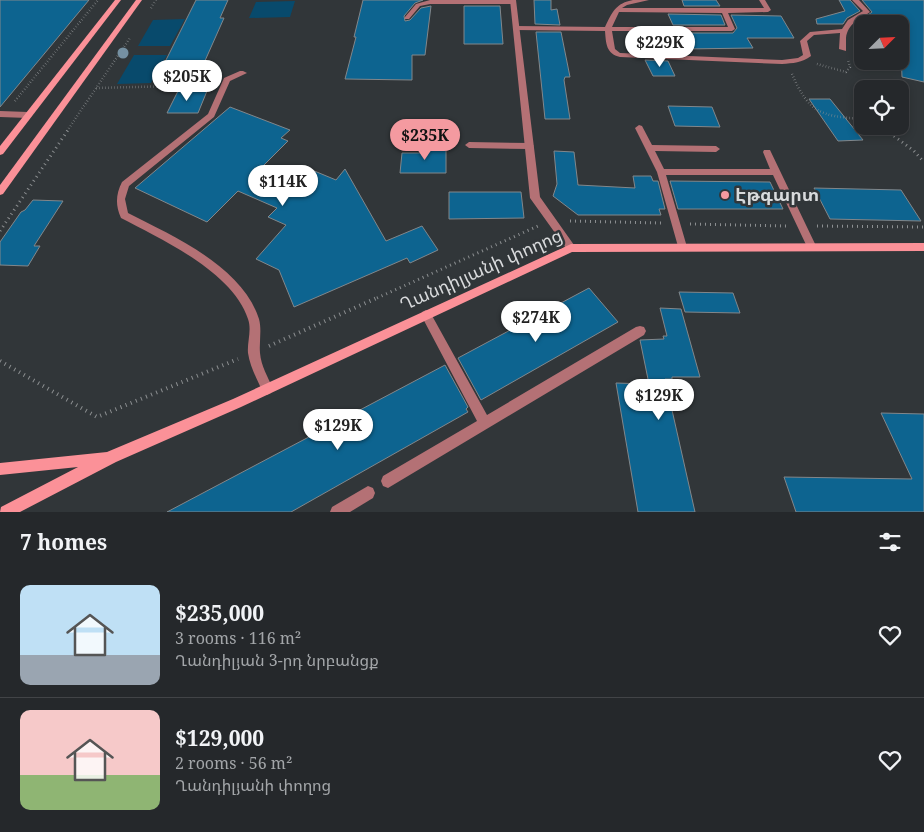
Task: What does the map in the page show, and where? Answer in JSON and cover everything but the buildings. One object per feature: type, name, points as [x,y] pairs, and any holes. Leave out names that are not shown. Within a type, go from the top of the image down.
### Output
[{"type":"main road","points":[[0,152],[118,0]]},
{"type":"main road","points":[[0,192],[139,0]]},
{"type":"main road","name":"Ղանդիլյանի փողոց","points":[[6,512],[111,457],[267,389],[570,248],[924,247]]},
{"type":"main road","name":"Ղանդիլյանի փողոց","points":[[0,469],[111,457]]},
{"type":"street","points":[[646,0],[622,4],[616,10],[608,29],[612,51],[615,55],[782,62],[800,60],[807,56],[803,40],[812,33],[843,31]]},
{"type":"street","points":[[616,10],[768,10],[762,0]]},
{"type":"street","points":[[843,49],[843,31],[853,19],[866,12],[856,0]]},
{"type":"street","points":[[407,18],[418,6],[430,2],[513,1],[536,198],[570,248]]},
{"type":"street","points":[[516,28],[732,29],[724,11]]},
{"type":"street","points":[[243,73],[228,80],[212,115],[125,184],[120,194],[124,215],[198,257],[224,276],[238,292],[247,304],[253,317],[256,333],[254,353],[267,389]]},
{"type":"street","points":[[2,114],[28,115]]},
{"type":"street","points":[[639,128],[661,172],[682,247]]},
{"type":"street","points":[[469,145],[530,146]]},
{"type":"street","points":[[649,148],[716,149]]},
{"type":"street","points":[[766,152],[812,248]]},
{"type":"street","points":[[661,172],[776,172]]},
{"type":"street","points":[[426,315],[485,423]]},
{"type":"street","points":[[388,481],[640,331]]},
{"type":"street","points":[[337,512],[368,493]]},
{"type":"path","points":[[2,114],[98,0]]},
{"type":"path","points":[[150,8],[156,0]]},
{"type":"path","points":[[0,231],[134,32]]},
{"type":"path","points":[[809,62],[846,72],[850,67],[843,49]]},
{"type":"path","points":[[788,66],[806,101],[813,108],[842,118],[854,119]]},
{"type":"path","points":[[96,88],[226,84]]},
{"type":"path","points":[[889,135],[917,152],[924,162]]},
{"type":"shaded area","points":[[295,1],[290,17],[249,18],[256,2]]},
{"type":"shaded area","points":[[185,19],[170,46],[138,46],[153,20]]},
{"type":"shaded area","points":[[134,55],[167,55],[151,83],[117,84]]},
{"type":"place","name":"Էթգարտ","points":[[725,195]]}]
